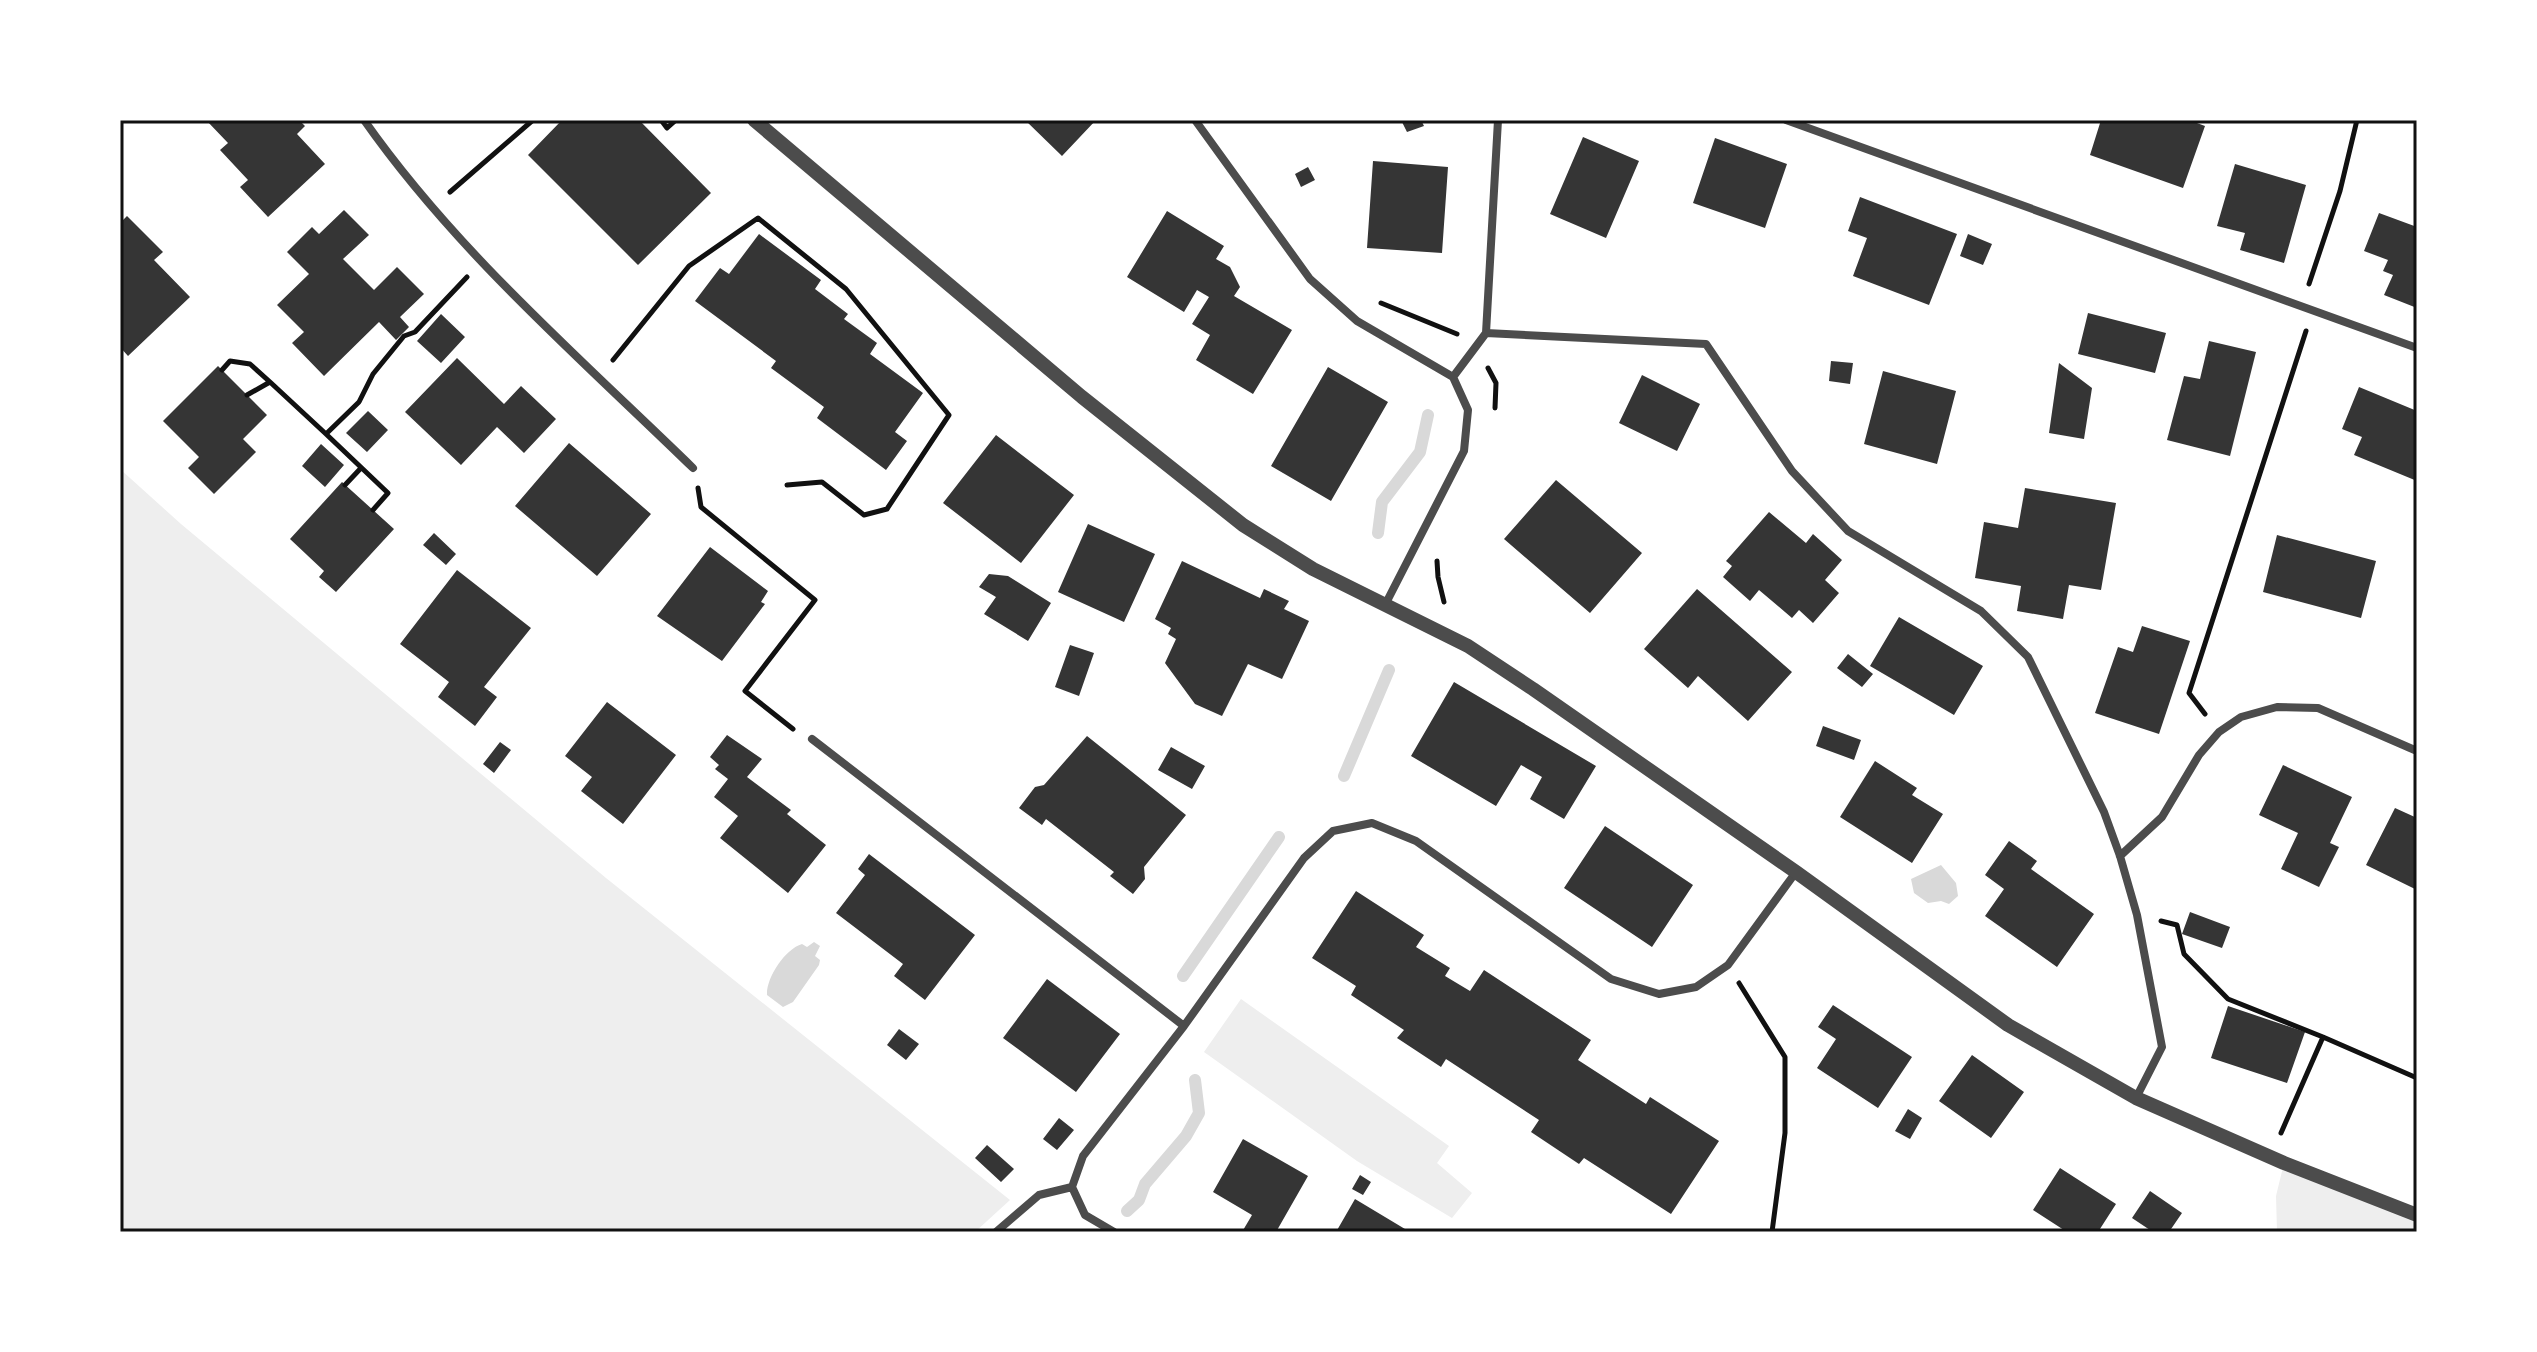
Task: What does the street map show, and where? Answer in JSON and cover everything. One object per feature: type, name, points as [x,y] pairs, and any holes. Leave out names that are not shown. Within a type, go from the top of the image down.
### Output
[{"type":"street","points":[[364,120],[431,208],[482,262],[693,468]]},
{"type":"street","points":[[754,120],[1181,478],[1267,540],[1313,569],[1468,646],[1520,680],[1796,872],[2008,1025],[2136,1098],[2284,1163],[2417,1215]]},
{"type":"street","points":[[1195,120],[1310,279],[1357,321],[1453,377],[1468,410],[1464,451],[1385,605]]},
{"type":"street","points":[[1453,377],[1486,333],[1498,120]]},
{"type":"street","points":[[1786,120],[2417,348]]},
{"type":"street","points":[[1486,333],[1706,344],[1792,471],[1848,531],[1981,611],[2028,657],[2104,812],[2137,915],[2162,1047],[2136,1098]]},
{"type":"street","points":[[2120,856],[2162,817],[2199,755],[2219,732],[2241,717],[2277,707],[2318,708],[2417,751]]},
{"type":"street","points":[[812,739],[1184,1026]]},
{"type":"street","points":[[1114,1232],[1085,1215],[1072,1187],[1083,1156],[1184,1026],[1304,858],[1333,831],[1372,823],[1416,841],[1611,979],[1659,994],[1696,987],[1728,965],[1796,872]]},
{"type":"street","points":[[996,1232],[1039,1195],[1072,1187]]},
{"type":"path","points":[[431,208],[533,120]]},
{"type":"path","points":[[661,120],[667,128],[676,120]]},
{"type":"path","points":[[2301,307],[2340,191],[2357,120]]},
{"type":"path","points":[[600,377],[689,266],[758,218],[846,289],[949,415],[887,509],[864,515],[822,482],[787,485]]},
{"type":"path","points":[[326,434],[359,402],[373,374],[404,336],[415,332],[482,262]]},
{"type":"path","points":[[2219,732],[2189,693],[2312,311]]},
{"type":"path","points":[[222,370],[230,361],[250,364],[270,382],[388,493],[373,510]]},
{"type":"path","points":[[247,395],[270,382]]},
{"type":"path","points":[[345,485],[361,468]]},
{"type":"path","points":[[693,468],[701,507],[815,600],[745,691],[788,726],[812,739]]},
{"type":"path","points":[[2137,915],[2177,925],[2184,954],[2228,999],[2417,1078]]},
{"type":"path","points":[[1728,965],[1785,1057],[1785,1133],[1772,1232]]},
{"type":"path","points":[[2281,1133],[2323,1037]]},
{"type":"shaded area","points":[[120,469],[181,524],[606,878],[1010,1200],[975,1232],[120,1232]]},
{"type":"shaded area","points":[[1941,865],[1956,883],[1958,896],[1949,904],[1941,901],[1928,903],[1914,893],[1911,879]]},
{"type":"shaded area","points":[[814,942],[820,946],[815,956],[820,960],[819,965],[793,1002],[783,1007],[767,995],[773,973],[789,952],[802,944],[807,947]]},
{"type":"shaded area","points":[[1241,999],[1449,1146],[1437,1163],[1472,1193],[1452,1218],[1357,1161],[1204,1052]]},
{"type":"shaded area","points":[[2284,1163],[2417,1215],[2417,1232],[2277,1232],[2276,1196]]},
{"type":"building","points":[[206,120],[299,120],[305,126],[297,134],[325,164],[268,217],[240,187],[248,180],[220,150],[228,143]]},
{"type":"building","points":[[562,120],[639,120],[711,193],[638,265],[528,155]]},
{"type":"building","points":[[1025,120],[1096,120],[1062,156]]},
{"type":"building","points":[[1401,120],[1421,120],[1424,126],[1407,132]]},
{"type":"building","points":[[2101,120],[2189,120],[2205,126],[2183,188],[2090,155]]},
{"type":"building","points":[[1583,137],[1639,161],[1606,238],[1550,214]]},
{"type":"building","points":[[1715,138],[1787,164],[1765,228],[1693,203]]},
{"type":"building","points":[[1373,161],[1448,167],[1442,253],[1367,248]]},
{"type":"building","points":[[2235,164],[2306,185],[2284,263],[2240,250],[2245,233],[2217,226]]},
{"type":"building","points":[[1308,167],[1315,180],[1301,187],[1295,174]]},
{"type":"building","points":[[1860,197],[1957,234],[1929,305],[1853,276],[1867,238],[1848,231]]},
{"type":"building","points":[[344,210],[369,235],[343,259],[374,290],[397,267],[424,294],[400,317],[409,327],[396,340],[379,322],[324,376],[292,343],[304,332],[277,305],[309,274],[287,252],[312,227],[319,234]]},
{"type":"building","points":[[1167,211],[1224,246],[1216,259],[1230,267],[1240,287],[1234,296],[1292,330],[1253,394],[1196,360],[1210,335],[1192,324],[1209,297],[1197,290],[1184,312],[1127,277]]},
{"type":"building","points":[[2379,213],[2417,227],[2417,308],[2384,295],[2393,275],[2383,271],[2388,260],[2364,251]]},
{"type":"building","points":[[127,216],[163,252],[154,260],[190,297],[128,356],[120,347],[120,223]]},
{"type":"building","points":[[759,234],[821,280],[815,289],[848,314],[844,319],[877,343],[870,354],[923,393],[895,432],[907,441],[886,470],[817,418],[824,407],[771,368],[776,361],[695,301],[720,268],[729,274]]},
{"type":"building","points":[[1968,234],[1992,244],[1983,265],[1960,256]]},
{"type":"building","points":[[2088,313],[2166,333],[2155,373],[2078,354]]},
{"type":"building","points":[[441,314],[465,337],[441,363],[417,341]]},
{"type":"building","points":[[2209,341],[2256,352],[2230,456],[2167,440],[2184,376],[2200,379]]},
{"type":"building","points":[[457,358],[504,404],[521,386],[556,419],[524,453],[497,427],[461,465],[405,412]]},
{"type":"building","points":[[1831,361],[1853,363],[1850,384],[1829,381]]},
{"type":"building","points":[[2059,363],[2092,388],[2084,439],[2049,433]]},
{"type":"building","points":[[218,366],[267,415],[243,439],[256,452],[214,494],[188,468],[199,457],[163,421]]},
{"type":"building","points":[[1328,367],[1388,402],[1331,501],[1271,466]]},
{"type":"building","points":[[1883,371],[1956,391],[1937,464],[1864,444]]},
{"type":"building","points":[[1642,375],[1700,404],[1677,451],[1619,423]]},
{"type":"building","points":[[2359,387],[2417,411],[2417,481],[2354,455],[2362,437],[2342,429]]},
{"type":"building","points":[[368,411],[388,430],[367,452],[346,433]]},
{"type":"building","points":[[996,435],[1074,495],[1021,563],[943,503]]},
{"type":"building","points":[[569,443],[651,514],[597,576],[515,506]]},
{"type":"building","points":[[321,444],[344,465],[325,487],[302,466]]},
{"type":"building","points":[[1556,480],[1642,553],[1590,613],[1504,539]]},
{"type":"building","points":[[342,482],[394,529],[336,592],[319,577],[324,571],[290,539]]},
{"type":"building","points":[[2025,488],[2116,503],[2101,590],[2069,585],[2063,619],[2017,611],[2021,586],[1975,578],[1984,522],[2018,528]]},
{"type":"building","points":[[1769,512],[1806,543],[1813,534],[1842,560],[1825,580],[1839,593],[1813,623],[1799,610],[1792,618],[1759,590],[1750,601],[1723,577],[1732,566],[1726,561]]},
{"type":"building","points":[[1088,524],[1155,554],[1124,622],[1058,592]]},
{"type":"building","points":[[434,533],[456,554],[446,565],[423,545]]},
{"type":"building","points":[[2277,535],[2376,561],[2361,618],[2263,592]]},
{"type":"building","points":[[710,547],[768,591],[761,602],[765,604],[722,661],[657,616]]},
{"type":"building","points":[[1182,561],[1260,598],[1264,589],[1289,601],[1284,609],[1309,621],[1282,679],[1248,664],[1222,716],[1195,704],[1165,663],[1176,639],[1168,634],[1171,628],[1155,619]]},
{"type":"building","points":[[457,570],[531,628],[484,687],[497,697],[475,726],[438,697],[449,682],[400,644]]},
{"type":"building","points":[[989,574],[1008,576],[1051,603],[1028,641],[984,614],[996,597],[979,587]]},
{"type":"building","points":[[1697,589],[1792,672],[1748,721],[1698,676],[1688,688],[1644,649]]},
{"type":"building","points":[[1899,617],[1983,666],[1954,715],[1870,666]]},
{"type":"building","points":[[2142,626],[2190,641],[2159,734],[2095,713],[2118,647],[2133,652]]},
{"type":"building","points":[[1070,645],[1094,653],[1079,696],[1055,687]]},
{"type":"building","points":[[1848,654],[1873,674],[1862,687],[1837,668]]},
{"type":"building","points":[[1454,682],[1596,766],[1564,819],[1530,799],[1542,777],[1521,765],[1496,806],[1411,756]]},
{"type":"building","points":[[607,702],[676,755],[623,824],[581,791],[592,777],[565,756]]},
{"type":"building","points":[[1823,726],[1861,740],[1854,760],[1816,746]]},
{"type":"building","points":[[727,735],[762,759],[747,777],[791,810],[787,814],[826,845],[788,893],[720,838],[738,816],[714,797],[728,779],[715,769],[719,765],[710,757]]},
{"type":"building","points":[[1087,736],[1186,815],[1144,867],[1145,879],[1133,894],[1110,876],[1114,872],[1046,819],[1042,825],[1019,808],[1035,787],[1044,785]]},
{"type":"building","points":[[500,742],[511,750],[494,773],[483,764]]},
{"type":"building","points":[[1171,747],[1205,766],[1192,789],[1158,770]]},
{"type":"building","points":[[1875,761],[1917,788],[1912,795],[1943,814],[1912,863],[1840,817]]},
{"type":"building","points":[[2283,765],[2352,797],[2330,843],[2339,847],[2319,887],[2281,869],[2298,833],[2259,815]]},
{"type":"building","points":[[2395,808],[2417,818],[2417,890],[2366,865]]},
{"type":"building","points":[[1605,826],[1693,885],[1652,947],[1564,888]]},
{"type":"building","points":[[2009,841],[2037,861],[2031,869],[2094,914],[2057,967],[1985,916],[2004,889],[1985,875]]},
{"type":"building","points":[[869,854],[975,935],[925,1000],[894,976],[903,964],[836,913],[865,875],[858,869]]},
{"type":"building","points":[[1356,891],[1424,935],[1416,947],[1450,968],[1445,976],[1470,991],[1484,970],[1591,1040],[1578,1060],[1646,1104],[1650,1097],[1719,1141],[1671,1214],[1584,1158],[1579,1164],[1531,1132],[1539,1120],[1446,1059],[1441,1067],[1397,1038],[1404,1030],[1351,995],[1356,986],[1312,958]]},
{"type":"building","points":[[2190,912],[2230,927],[2222,948],[2182,934]]},
{"type":"building","points":[[1047,979],[1120,1034],[1076,1092],[1003,1038]]},
{"type":"building","points":[[1833,1005],[1912,1057],[1878,1108],[1817,1068],[1836,1039],[1818,1027]]},
{"type":"building","points":[[2228,1006],[2305,1032],[2287,1083],[2211,1058]]},
{"type":"building","points":[[899,1029],[919,1044],[906,1060],[887,1045]]},
{"type":"building","points":[[1972,1055],[2024,1092],[1991,1138],[1939,1101]]},
{"type":"building","points":[[1908,1109],[1922,1118],[1910,1139],[1895,1131]]},
{"type":"building","points":[[1059,1118],[1074,1130],[1057,1150],[1043,1139]]},
{"type":"building","points":[[1243,1139],[1308,1176],[1276,1232],[1242,1232],[1252,1215],[1213,1192]]},
{"type":"building","points":[[987,1145],[1014,1169],[1001,1182],[975,1158]]},
{"type":"building","points":[[2060,1168],[2116,1204],[2098,1232],[2067,1232],[2033,1210]]},
{"type":"building","points":[[1360,1175],[1371,1182],[1363,1195],[1352,1189]]},
{"type":"building","points":[[2150,1191],[2182,1213],[2169,1232],[2153,1232],[2132,1218]]},
{"type":"building","points":[[1355,1199],[1410,1232],[1336,1232]]},
{"type":"waterway","points":[[1378,533],[1382,502],[1420,452],[1428,415]]},
{"type":"waterway","points":[[1344,776],[1389,670]]},
{"type":"waterway","points":[[1183,976],[1279,837]]},
{"type":"waterway","points":[[1127,1211],[1139,1200],[1145,1184],[1186,1136],[1199,1113],[1195,1080]]}]
